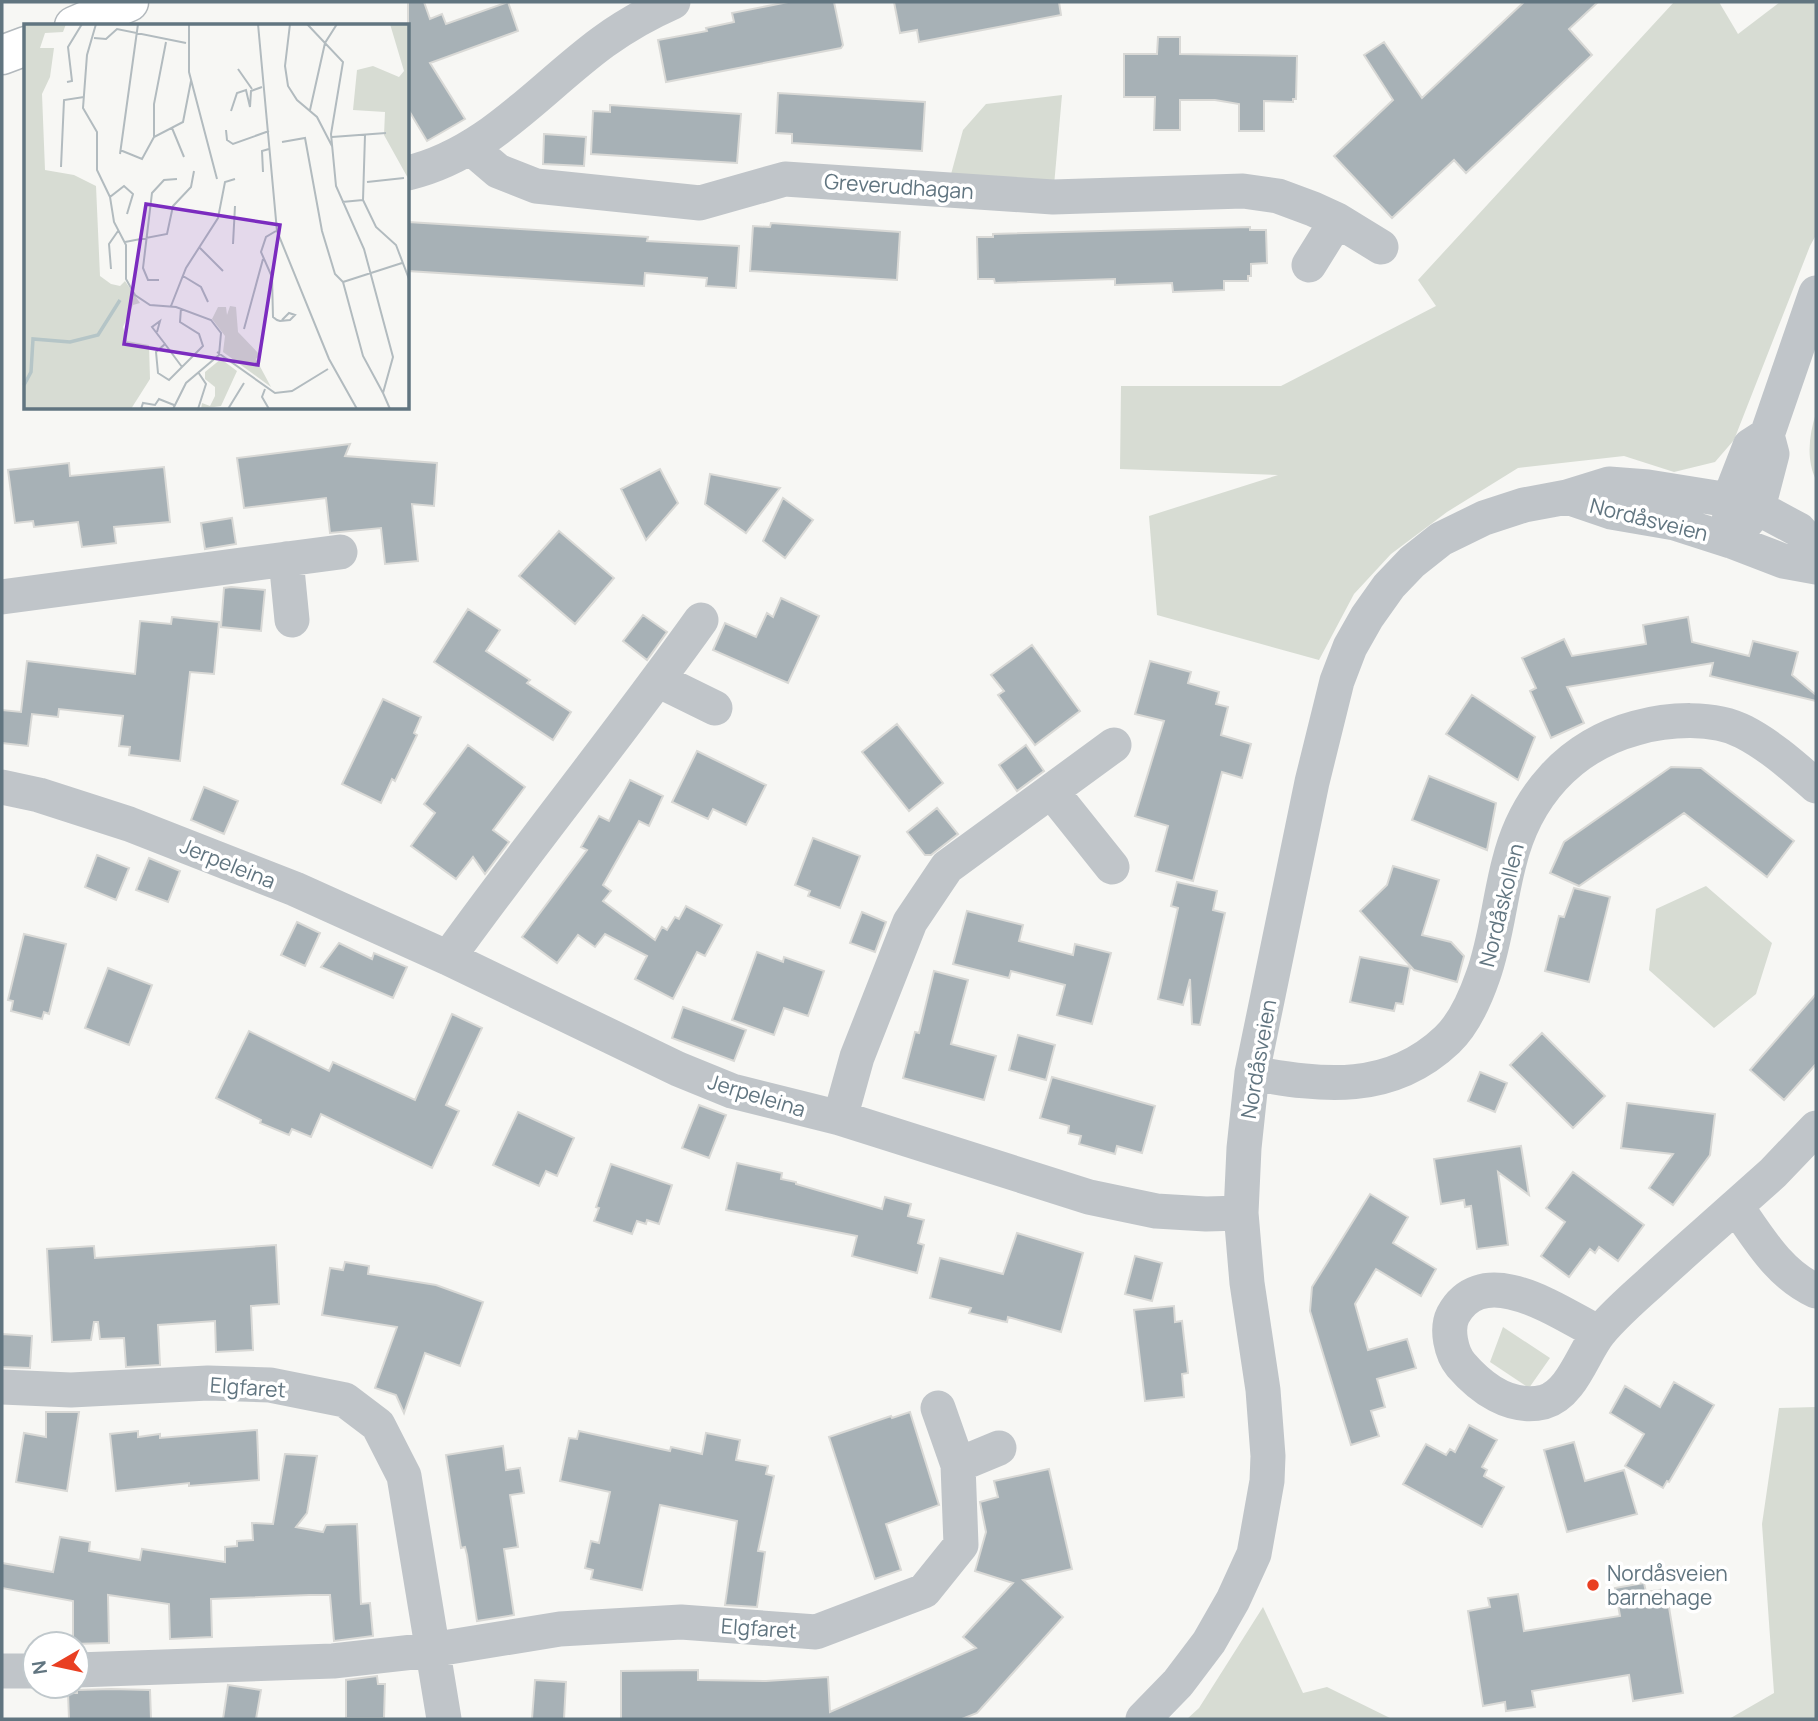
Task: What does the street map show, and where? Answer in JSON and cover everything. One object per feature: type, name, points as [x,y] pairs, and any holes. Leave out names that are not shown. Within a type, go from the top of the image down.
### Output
[{"type":"main road","points":[[84,24],[129,2]]},
{"type":"main road","points":[[2,55],[24,47]]},
{"type":"street","points":[[410,172],[471,148],[517,115],[601,43],[642,16],[673,2]]},
{"type":"street","name":"Greverudhagan","points":[[471,148],[498,171],[536,186],[700,203],[785,179],[1053,197],[1243,191],[1279,196],[1337,220],[1381,247]]},
{"type":"street","points":[[1310,265],[1337,220]]},
{"type":"street","points":[[1731,541],[1744,504],[1750,446],[1767,435],[1816,293]]},
{"type":"street","name":"Nordåsveien","points":[[1143,1719],[1178,1683],[1209,1642],[1233,1600],[1254,1554],[1267,1481],[1268,1456],[1263,1390],[1247,1283],[1241,1213],[1244,1148],[1252,1073],[1312,782],[1337,681],[1356,637],[1388,586],[1412,562],[1441,540],[1484,518],[1609,484],[1648,487],[1744,504],[1799,530],[1816,550]]},
{"type":"street","name":"Nordåsveien","points":[[1567,497],[1611,512],[1675,523],[1783,561],[1816,567]]},
{"type":"street","points":[[2,597],[340,552]]},
{"type":"street","points":[[286,559],[292,620]]},
{"type":"street","points":[[448,958],[701,620]]},
{"type":"street","points":[[658,680],[715,708]]},
{"type":"street","name":"Nordåskollen","points":[[1252,1073],[1317,1083],[1344,1084],[1374,1080],[1405,1069],[1427,1057],[1448,1039],[1476,995],[1490,954],[1509,862],[1522,825],[1536,797],[1569,762],[1611,734],[1681,720],[1743,731],[1780,756],[1816,786]]},
{"type":"street","points":[[840,1118],[857,1057],[910,922],[947,867],[1114,745]]},
{"type":"street","name":"Jerpeleina","points":[[2,787],[39,794],[129,824],[295,889],[448,958],[678,1069],[721,1086],[840,1118],[1089,1197],[1156,1211],[1241,1213]]},
{"type":"street","points":[[1052,792],[1112,867]]},
{"type":"street","points":[[1599,1333],[1625,1306],[1773,1173],[1816,1128]]},
{"type":"street","points":[[1736,1206],[1789,1276],[1816,1291]]},
{"type":"street","name":"Elgfaret","points":[[2,1387],[71,1390],[208,1383],[270,1385],[345,1400],[378,1425],[404,1476],[444,1719]]},
{"type":"street","name":"Elgfaret","points":[[91,1670],[333,1661],[431,1650],[560,1629],[681,1622],[816,1632],[924,1591],[961,1545],[958,1465],[938,1408]]},
{"type":"street","points":[[958,1465],[999,1448]]},
{"type":"street","points":[[2,1671],[21,1671]]},
{"type":"shaded area","points":[[1674,2],[1719,2],[1738,34],[1780,2],[1816,2],[1816,235],[1734,440],[1715,462],[1674,472],[1624,456],[1518,468],[1447,512],[1391,554],[1354,594],[1319,660],[1157,615],[1149,516],[1278,475],[1120,469],[1121,386],[1281,386],[1436,306],[1418,280]]},
{"type":"shaded area","points":[[1062,95],[1053,197],[947,189],[963,130],[986,104]]},
{"type":"shaded area","points":[[1816,413],[1816,480],[1810,447]]},
{"type":"shaded area","points":[[1706,886],[1772,943],[1756,994],[1714,1028],[1649,970],[1656,909]]},
{"type":"shaded area","points":[[1503,1327],[1550,1358],[1529,1388],[1490,1362]]},
{"type":"shaded area","points":[[1816,1407],[1816,1719],[1729,1719],[1774,1693],[1762,1524],[1779,1408]]},
{"type":"shaded area","points":[[1263,1607],[1303,1693],[1327,1687],[1392,1719],[1187,1719],[1199,1708]]},
{"type":"building","points":[[408,2],[424,2],[430,19],[442,14],[446,24],[508,2],[518,31],[430,63],[465,119],[427,141],[410,112]]},
{"type":"building","points":[[788,2],[834,2],[843,45],[841,48],[666,82],[658,40],[707,31],[706,28],[734,22],[732,13]]},
{"type":"building","points":[[894,2],[1059,2],[1061,15],[919,42],[917,30],[900,33]]},
{"type":"building","points":[[1524,2],[1598,2],[1569,29],[1592,55],[1466,173],[1454,160],[1392,218],[1334,156],[1393,100],[1364,55],[1384,42],[1422,98]]},
{"type":"building","points":[[1158,37],[1180,37],[1180,54],[1297,56],[1296,99],[1293,99],[1293,102],[1264,101],[1264,131],[1239,131],[1239,104],[1215,100],[1180,100],[1180,130],[1154,130],[1155,97],[1124,97],[1124,54],[1157,54]]},
{"type":"building","points":[[778,93],[925,102],[922,151],[792,143],[792,134],[776,133]]},
{"type":"building","points":[[610,105],[741,114],[737,163],[591,154],[593,111],[610,112]]},
{"type":"building","points":[[544,134],[586,137],[584,166],[543,164]]},
{"type":"building","points":[[410,222],[648,237],[647,241],[739,246],[736,288],[706,286],[707,278],[645,273],[644,286],[410,271]]},
{"type":"building","points":[[771,223],[900,232],[897,280],[750,271],[753,226],[770,227]]},
{"type":"building","points":[[1250,227],[1250,230],[1266,230],[1267,263],[1251,264],[1248,281],[1224,281],[1224,290],[1173,292],[1172,283],[1115,285],[1115,279],[995,283],[994,279],[978,279],[977,237],[993,237],[993,234]]},
{"type":"building","points":[[350,444],[345,456],[437,463],[434,506],[412,504],[418,561],[385,564],[381,528],[330,533],[326,498],[244,508],[237,458]]},
{"type":"building","points":[[69,463],[70,476],[164,467],[170,522],[114,527],[116,543],[82,547],[78,522],[34,527],[33,521],[15,523],[8,470]]},
{"type":"building","points":[[660,469],[678,503],[646,540],[621,489]]},
{"type":"building","points":[[710,474],[780,488],[746,533],[705,504]]},
{"type":"building","points":[[783,498],[813,520],[785,558],[763,541]]},
{"type":"building","points":[[232,518],[236,544],[205,549],[201,523]]},
{"type":"building","points":[[559,531],[614,578],[575,624],[519,576]]},
{"type":"building","points":[[224,588],[265,590],[261,631],[221,627]]},
{"type":"building","points":[[781,598],[819,616],[788,683],[713,650],[725,623],[756,637],[767,613],[773,617]]},
{"type":"building","points":[[468,609],[500,630],[486,651],[571,712],[553,740],[434,662]]},
{"type":"building","points":[[643,615],[667,632],[647,660],[623,641]]},
{"type":"building","points":[[172,617],[219,622],[214,674],[190,672],[180,761],[129,755],[130,747],[119,746],[123,716],[59,709],[58,717],[32,714],[28,746],[2,743],[2,710],[21,712],[27,661],[135,674],[140,621],[171,624]]},
{"type":"building","points":[[1688,617],[1692,642],[1749,656],[1753,641],[1798,652],[1792,675],[1816,695],[1816,701],[1710,676],[1713,663],[1567,687],[1584,723],[1551,738],[1530,691],[1536,688],[1522,658],[1564,639],[1572,656],[1646,644],[1643,625]]},
{"type":"building","points":[[1032,645],[1080,711],[1035,745],[998,695],[1004,691],[991,675]]},
{"type":"building","points":[[1150,661],[1191,672],[1188,683],[1219,692],[1216,704],[1228,707],[1221,735],[1251,744],[1242,778],[1222,772],[1193,881],[1156,871],[1168,826],[1135,816],[1164,721],[1135,714]]},
{"type":"building","points":[[1472,695],[1535,737],[1518,780],[1446,734]]},
{"type":"building","points":[[383,699],[421,717],[414,733],[417,735],[381,803],[342,784]]},
{"type":"building","points":[[897,724],[943,783],[909,811],[862,752]]},
{"type":"building","points":[[468,745],[525,787],[493,830],[509,842],[485,874],[473,857],[456,879],[411,846],[435,813],[424,804]]},
{"type":"building","points":[[1026,745],[1044,771],[1017,791],[999,765]]},
{"type":"building","points":[[697,751],[766,785],[746,825],[713,809],[708,819],[672,802]]},
{"type":"building","points":[[1671,767],[1701,768],[1794,841],[1767,877],[1684,813],[1579,886],[1550,873],[1564,842]]},
{"type":"building","points":[[1429,776],[1496,803],[1487,850],[1412,820]]},
{"type":"building","points":[[630,780],[663,796],[649,826],[639,821],[603,885],[611,891],[603,901],[655,940],[662,927],[667,930],[675,917],[679,919],[686,906],[722,925],[705,956],[697,952],[673,999],[635,979],[647,956],[605,934],[595,947],[578,935],[557,963],[522,937],[587,850],[581,847],[599,816],[609,821]]},
{"type":"building","points":[[204,787],[238,801],[224,834],[191,820]]},
{"type":"building","points":[[937,808],[958,834],[931,855],[925,855],[907,832]]},
{"type":"building","points":[[813,838],[860,856],[840,908],[808,896],[810,891],[795,885]]},
{"type":"building","points":[[97,855],[129,868],[116,900],[85,887]]},
{"type":"building","points":[[149,858],[180,871],[168,902],[136,890]]},
{"type":"building","points":[[1393,866],[1439,880],[1422,935],[1451,942],[1464,956],[1457,982],[1414,970],[1360,911],[1387,885]]},
{"type":"building","points":[[1177,882],[1217,891],[1213,910],[1225,913],[1200,1025],[1192,1024],[1190,979],[1183,1005],[1158,999],[1178,908],[1171,906]]},
{"type":"building","points":[[1574,888],[1610,897],[1589,982],[1545,971],[1559,916],[1564,917]]},
{"type":"building","points":[[967,911],[1023,925],[1019,941],[1073,955],[1075,944],[1111,953],[1092,1024],[1057,1015],[1065,985],[1011,971],[1009,978],[953,964]]},
{"type":"building","points":[[862,912],[886,922],[875,952],[850,943]]},
{"type":"building","points":[[297,922],[320,933],[305,966],[281,955]]},
{"type":"building","points":[[24,934],[66,944],[49,1014],[44,1012],[42,1019],[11,1011],[13,1001],[8,1000]]},
{"type":"building","points":[[339,943],[372,959],[374,953],[407,967],[393,998],[321,967]]},
{"type":"building","points":[[757,952],[783,962],[784,957],[824,971],[808,1016],[784,1008],[774,1035],[732,1020]]},
{"type":"building","points":[[1360,957],[1410,967],[1403,1004],[1396,1003],[1394,1011],[1350,1002]]},
{"type":"building","points":[[108,968],[152,985],[129,1045],[85,1028]]},
{"type":"building","points":[[934,971],[968,980],[951,1044],[996,1056],[984,1100],[903,1078],[915,1032],[919,1033]]},
{"type":"building","points":[[1816,994],[1816,1064],[1784,1100],[1750,1070]]},
{"type":"building","points":[[683,1007],[746,1030],[734,1061],[672,1038]]},
{"type":"building","points":[[452,1014],[482,1028],[446,1105],[459,1111],[432,1168],[321,1114],[311,1137],[292,1129],[289,1135],[260,1123],[261,1120],[216,1098],[249,1031],[329,1071],[333,1062],[415,1100]]},
{"type":"building","points":[[1542,1033],[1605,1096],[1573,1128],[1510,1065]]},
{"type":"building","points":[[1018,1035],[1055,1045],[1046,1080],[1009,1070]]},
{"type":"building","points":[[1480,1072],[1507,1083],[1495,1112],[1468,1101]]},
{"type":"building","points":[[1052,1077],[1155,1106],[1142,1153],[1117,1146],[1115,1154],[1079,1144],[1081,1136],[1068,1133],[1069,1126],[1040,1118]]},
{"type":"building","points":[[1627,1103],[1715,1114],[1710,1155],[1673,1205],[1649,1188],[1673,1154],[1621,1148]]},
{"type":"building","points":[[699,1105],[726,1115],[709,1158],[682,1148]]},
{"type":"building","points":[[518,1112],[574,1138],[557,1176],[546,1171],[539,1186],[493,1165]]},
{"type":"building","points":[[1521,1146],[1529,1195],[1498,1172],[1508,1245],[1477,1249],[1471,1206],[1465,1207],[1464,1200],[1441,1204],[1434,1159]]},
{"type":"building","points":[[737,1163],[782,1173],[781,1179],[882,1209],[885,1197],[911,1204],[908,1216],[924,1220],[918,1243],[924,1245],[917,1273],[852,1256],[857,1236],[726,1210]]},
{"type":"building","points":[[611,1164],[672,1185],[659,1224],[647,1220],[646,1224],[637,1221],[632,1234],[594,1221]]},
{"type":"building","points":[[1573,1172],[1644,1225],[1618,1261],[1599,1247],[1595,1253],[1590,1249],[1569,1277],[1541,1256],[1565,1222],[1546,1208]]},
{"type":"building","points":[[1370,1194],[1408,1217],[1393,1243],[1436,1269],[1421,1296],[1376,1269],[1355,1304],[1368,1350],[1407,1339],[1416,1368],[1377,1379],[1385,1407],[1371,1411],[1379,1436],[1351,1445],[1310,1311],[1312,1287]]},
{"type":"building","points":[[1017,1233],[1083,1253],[1061,1332],[1008,1317],[1007,1322],[969,1313],[971,1308],[930,1298],[940,1258],[1003,1274]]},
{"type":"building","points":[[276,1245],[279,1304],[251,1306],[253,1350],[216,1352],[215,1321],[158,1325],[160,1365],[126,1367],[124,1338],[100,1339],[98,1322],[94,1322],[91,1340],[52,1342],[47,1249],[94,1246],[95,1258]]},
{"type":"building","points":[[1135,1256],[1162,1263],[1152,1301],[1125,1294]]},
{"type":"building","points":[[345,1262],[369,1266],[368,1274],[436,1285],[483,1302],[460,1366],[425,1353],[404,1413],[396,1395],[375,1388],[397,1327],[322,1315],[330,1268],[343,1270]]},
{"type":"building","points":[[1174,1306],[1175,1322],[1182,1321],[1188,1373],[1182,1374],[1184,1397],[1145,1401],[1134,1310]]},
{"type":"building","points":[[2,1334],[32,1336],[30,1368],[2,1367]]},
{"type":"building","points":[[1674,1382],[1714,1405],[1663,1488],[1625,1466],[1644,1434],[1610,1413],[1625,1386],[1660,1407]]},
{"type":"building","points":[[46,1412],[79,1412],[67,1491],[16,1482],[24,1433],[46,1437]]},
{"type":"building","points":[[910,1412],[939,1505],[886,1524],[901,1570],[875,1579],[829,1437]]},
{"type":"building","points":[[1469,1425],[1497,1440],[1482,1467],[1487,1470],[1484,1476],[1504,1487],[1482,1527],[1403,1484],[1426,1444],[1446,1455],[1450,1449],[1455,1452]]},
{"type":"building","points":[[257,1430],[259,1480],[189,1486],[189,1483],[116,1491],[110,1434],[138,1431],[138,1437],[160,1434],[160,1438]]},
{"type":"building","points":[[579,1431],[670,1451],[671,1447],[702,1454],[706,1433],[740,1440],[736,1460],[768,1466],[766,1474],[774,1476],[758,1551],[765,1552],[757,1607],[725,1605],[737,1521],[660,1505],[642,1590],[591,1579],[593,1570],[585,1568],[591,1541],[599,1543],[610,1492],[560,1481],[569,1438],[577,1439]]},
{"type":"building","points":[[1574,1442],[1585,1481],[1624,1470],[1637,1514],[1567,1532],[1544,1450]]},
{"type":"building","points":[[503,1446],[506,1470],[520,1468],[524,1493],[510,1495],[518,1547],[504,1549],[514,1615],[477,1621],[467,1555],[465,1547],[461,1548],[446,1455]]},
{"type":"building","points":[[285,1454],[317,1456],[307,1513],[296,1527],[323,1532],[326,1525],[357,1524],[361,1604],[370,1603],[373,1636],[334,1641],[330,1595],[309,1595],[211,1599],[212,1637],[170,1639],[169,1604],[108,1595],[109,1643],[91,1644],[91,1630],[73,1630],[73,1601],[2,1588],[2,1563],[53,1572],[60,1537],[90,1542],[89,1551],[140,1560],[142,1549],[225,1562],[225,1547],[237,1546],[237,1541],[253,1540],[252,1523],[273,1524]]},
{"type":"building","points":[[1049,1469],[1072,1569],[1023,1580],[1063,1617],[977,1713],[962,1719],[621,1719],[621,1671],[698,1670],[698,1680],[766,1681],[828,1677],[830,1712],[976,1648],[963,1637],[1013,1583],[975,1571],[986,1532],[980,1502],[998,1497],[994,1481]]},
{"type":"building","points":[[1644,1583],[1646,1592],[1666,1589],[1683,1693],[1633,1701],[1629,1675],[1532,1691],[1535,1707],[1506,1711],[1505,1702],[1483,1706],[1468,1611],[1490,1607],[1488,1598],[1518,1594],[1524,1631],[1620,1616],[1615,1588]]},
{"type":"building","points":[[377,1676],[378,1684],[385,1684],[384,1718],[346,1718],[346,1680]]},
{"type":"building","points":[[535,1680],[566,1682],[564,1719],[532,1719]]},
{"type":"building","points":[[228,1685],[261,1690],[256,1719],[223,1719]]},
{"type":"building","points":[[91,1690],[150,1690],[151,1719],[69,1719],[68,1700],[91,1700]]},
{"type":"place","name":"Nordåsveien barnehage","points":[[1593,1585]]}]
